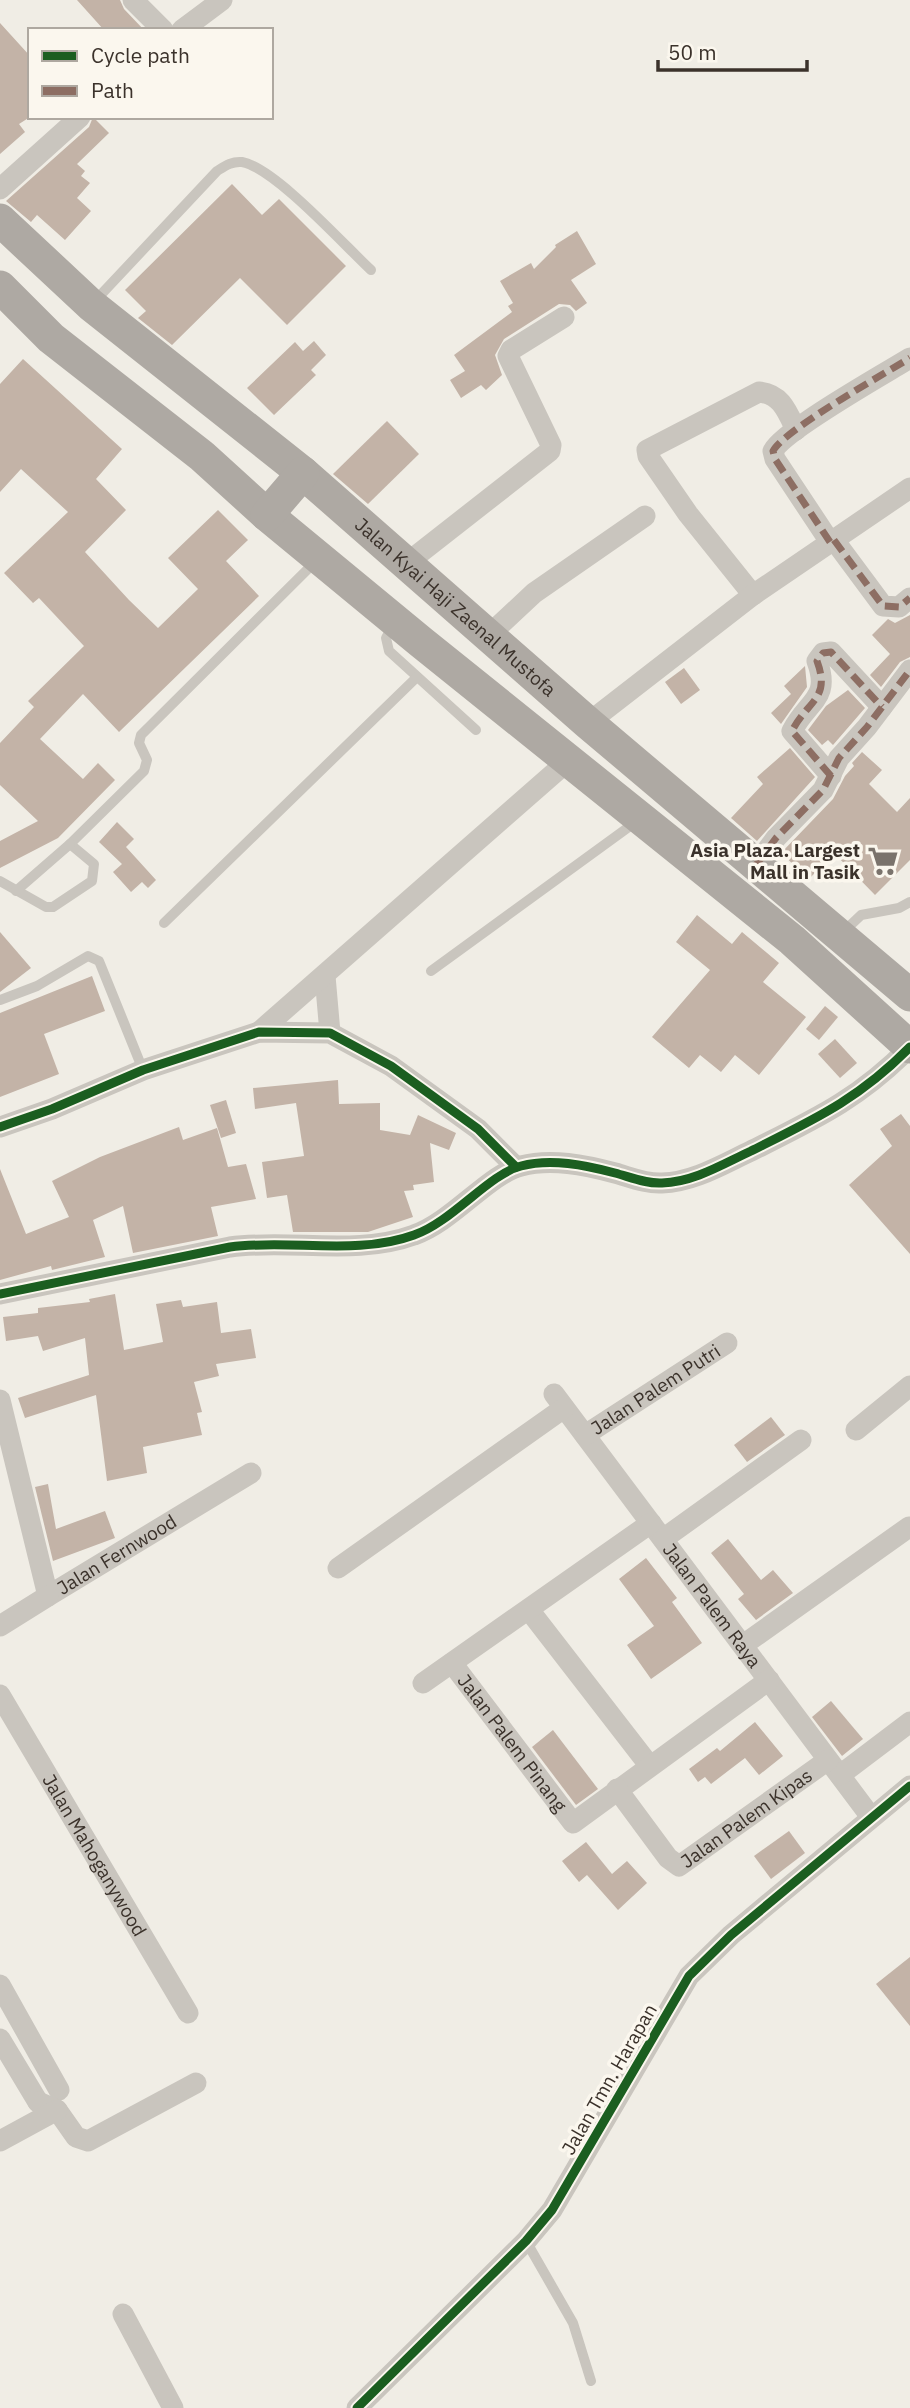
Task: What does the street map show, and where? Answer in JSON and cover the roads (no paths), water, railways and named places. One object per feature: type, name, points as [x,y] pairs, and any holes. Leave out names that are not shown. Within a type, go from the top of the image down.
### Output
[{"type":"main road","name":"Jalan Kyai Haji Zaenal Mustofa","points":[[0,220],[91,306],[303,472],[588,723],[910,995]]},
{"type":"main road","points":[[0,287],[51,338],[202,456],[267,515],[396,619],[411,653],[438,675],[569,760],[642,817],[754,909],[910,1047]]},
{"type":"main road","points":[[267,515],[303,472]]},
{"type":"main road","points":[[754,909],[785,887]]},
{"type":"street","points":[[133,0],[161,28]]},
{"type":"street","points":[[185,28],[222,0]]},
{"type":"street","points":[[0,189],[78,119]]},
{"type":"street","points":[[407,563],[550,452],[551,445],[508,355],[511,350],[564,317]]},
{"type":"street","points":[[910,358],[796,430],[777,443],[773,450],[775,459],[832,541],[883,606],[899,607],[910,598]]},
{"type":"street","points":[[752,595],[688,514],[648,456],[647,450],[759,392],[772,394],[783,403],[796,430]]},
{"type":"street","points":[[588,723],[752,595],[910,488]]},
{"type":"street","points":[[489,635],[534,593],[645,516]]},
{"type":"street","points":[[831,776],[792,731],[823,688],[824,678],[817,660],[823,653],[831,652],[883,707]]},
{"type":"street","points":[[756,864],[776,838],[823,790],[839,758],[883,707],[910,670]]},
{"type":"street","points":[[259,1032],[569,760]]},
{"type":"street","points":[[325,976],[330,1033]]},
{"type":"street","points":[[0,1127],[143,1070],[259,1032],[330,1033],[391,1066],[478,1129],[516,1167]]},
{"type":"street","points":[[0,1294],[230,1247],[263,1243],[367,1244],[413,1236],[438,1225],[516,1167],[535,1163],[575,1164],[660,1183],[702,1174],[833,1110],[872,1083],[910,1047]]},
{"type":"street","name":"Jalan Palem Putri","points":[[585,1435],[727,1343]]},
{"type":"street","points":[[856,1430],[910,1386]]},
{"type":"street","name":"Jalan Fernwood","points":[[0,1400],[48,1596],[251,1474]]},
{"type":"street","name":"Jalan Palem Raya","points":[[338,1568],[559,1401],[871,1817]]},
{"type":"street","points":[[423,1683],[529,1610],[801,1440]]},
{"type":"street","points":[[743,1645],[909,1527]]},
{"type":"street","points":[[0,1626],[48,1596]]},
{"type":"street","points":[[529,1610],[649,1765]]},
{"type":"street","name":"Jalan Palem Pinang","points":[[452,1663],[573,1823],[617,1789]]},
{"type":"street","points":[[617,1789],[769,1681]]},
{"type":"street","name":"Jalan Mahoganywood","points":[[0,1695],[188,2013]]},
{"type":"street","points":[[834,1768],[910,1722]]},
{"type":"street","name":"Jalan Palem Kipas","points":[[617,1789],[667,1858],[679,1866],[834,1768]]},
{"type":"street","name":"Jalan Tmn. Harapan","points":[[357,2408],[526,2241],[563,2194],[689,1976],[731,1935],[910,1786]]},
{"type":"street","points":[[0,1985],[51,2101]]},
{"type":"street","points":[[0,2039],[51,2101],[76,2137],[88,2141],[196,2083]]},
{"type":"street","points":[[0,2141],[51,2101]]},
{"type":"street","points":[[123,2314],[173,2408]]},
{"type":"lane","points":[[91,306],[217,171],[232,162],[244,162],[267,175],[371,270]]},
{"type":"lane","points":[[16,891],[70,844],[144,771],[147,760],[139,743],[142,735],[321,557]]},
{"type":"lane","points":[[411,653],[417,677]]},
{"type":"lane","points":[[164,923],[417,677],[438,675],[476,730]]},
{"type":"lane","points":[[430,971],[642,817]]},
{"type":"lane","points":[[0,881],[36,904],[53,907],[92,881],[94,864],[70,844]]},
{"type":"lane","points":[[839,936],[861,915],[899,908],[910,902]]},
{"type":"lane","points":[[0,1000],[37,986],[88,956],[95,956],[143,1070]]},
{"type":"lane","points":[[526,2241],[573,2323],[591,2381]]},
{"type":"place","name":"Asia Plaza. Largest Mall in Tasik","points":[[883,861]]}]
